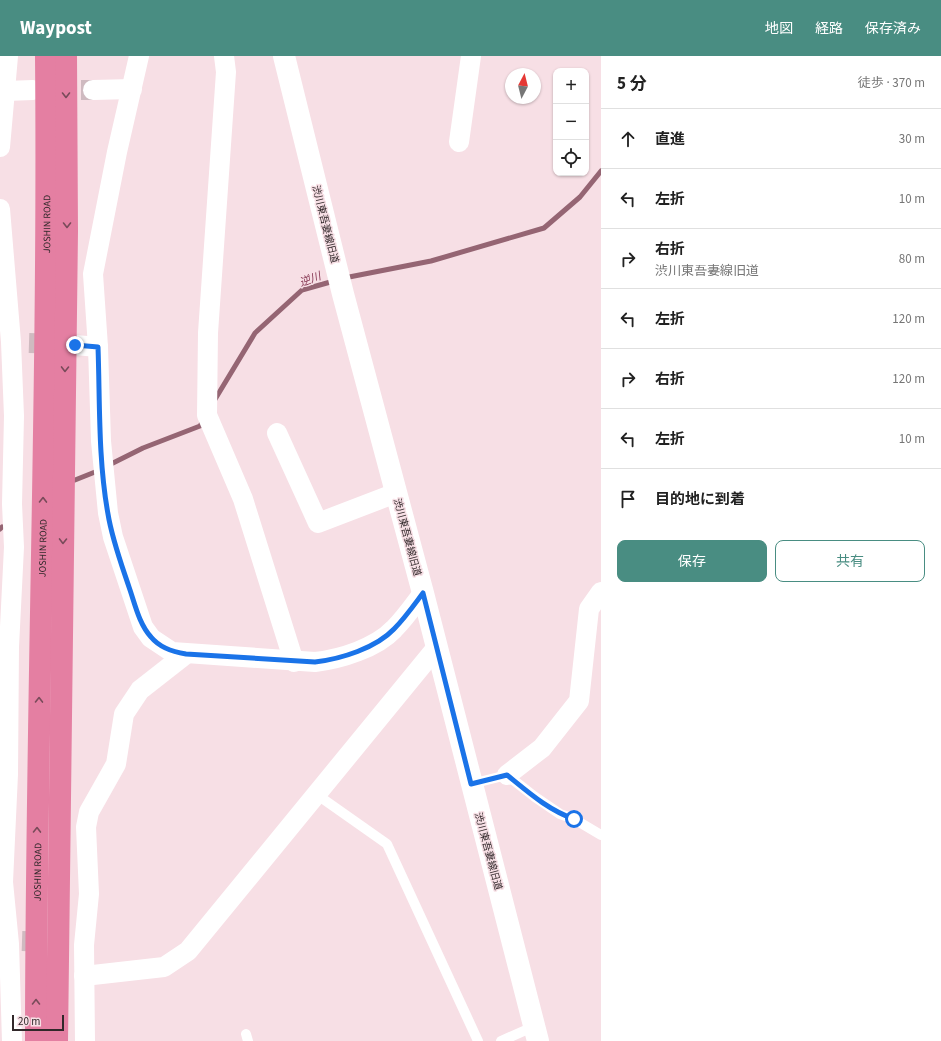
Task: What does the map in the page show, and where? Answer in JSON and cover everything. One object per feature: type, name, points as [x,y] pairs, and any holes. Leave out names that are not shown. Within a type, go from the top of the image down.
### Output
[{"type":"highway","name":"JOSHIN ROAD","points":[[36,1041],[36,854],[48,228],[46,56]]},
{"type":"highway","name":"JOSHIN ROAD","points":[[57,1041],[67,232],[66,56]]},
{"type":"street","points":[[0,147],[8,56]]},
{"type":"street","points":[[140,56],[117,152],[93,274],[98,347],[102,456],[108,513],[113,537],[143,627],[151,638],[172,652],[294,662],[335,660],[367,648],[393,630],[423,593]]},
{"type":"street","points":[[224,56],[226,72],[208,333],[207,415],[243,499],[294,662]]},
{"type":"street","name":"渋川東吾妻線旧道","points":[[284,56],[340,285],[423,593],[471,784],[537,1034]]},
{"type":"street","points":[[459,142],[471,56]]},
{"type":"street","points":[[93,90],[132,89]]},
{"type":"street","points":[[6,91],[33,90]]},
{"type":"street","points":[[0,209],[14,342],[14,467],[12,504],[14,547],[9,647],[7,826],[3,882],[10,944],[13,1010],[12,1041]]},
{"type":"street","points":[[75,345],[98,347]]},
{"type":"street","points":[[277,433],[318,523],[396,493]]},
{"type":"street","points":[[507,775],[542,748],[579,701],[588,609],[601,592]]},
{"type":"street","points":[[84,976],[164,967],[188,951],[437,647]]},
{"type":"street","points":[[85,1041],[84,976],[76,943],[89,894],[86,827],[89,812],[116,764],[124,714],[140,690],[186,654]]},
{"type":"lane","points":[[471,784],[507,775],[534,797],[560,814],[574,819],[601,835]]},
{"type":"lane","points":[[316,794],[387,844],[478,1041]]},
{"type":"lane","points":[[501,1041],[537,1034]]},
{"type":"waterway","name":"逆川","points":[[344,278],[431,261],[544,228],[580,197],[601,171]]},
{"type":"waterway","name":"逆川","points":[[214,401],[255,333],[302,290],[334,281]]},
{"type":"waterway","name":"逆川","points":[[107,466],[143,448],[200,426],[204,420]]},
{"type":"waterway","name":"逆川","points":[[75,480],[100,470]]},
{"type":"tunnel","points":[[51,90],[93,90]]},
{"type":"tunnel","points":[[29,343],[61,344]]},
{"type":"tunnel","points":[[22,941],[53,942]]},
{"type":"route","points":[[75,345],[98,347],[101,441],[108,513],[113,537],[138,613],[143,627],[151,638],[172,652],[186,654],[294,662],[335,660],[367,648],[393,630],[423,593],[471,784],[507,775],[534,797],[560,814],[574,819]]}]
